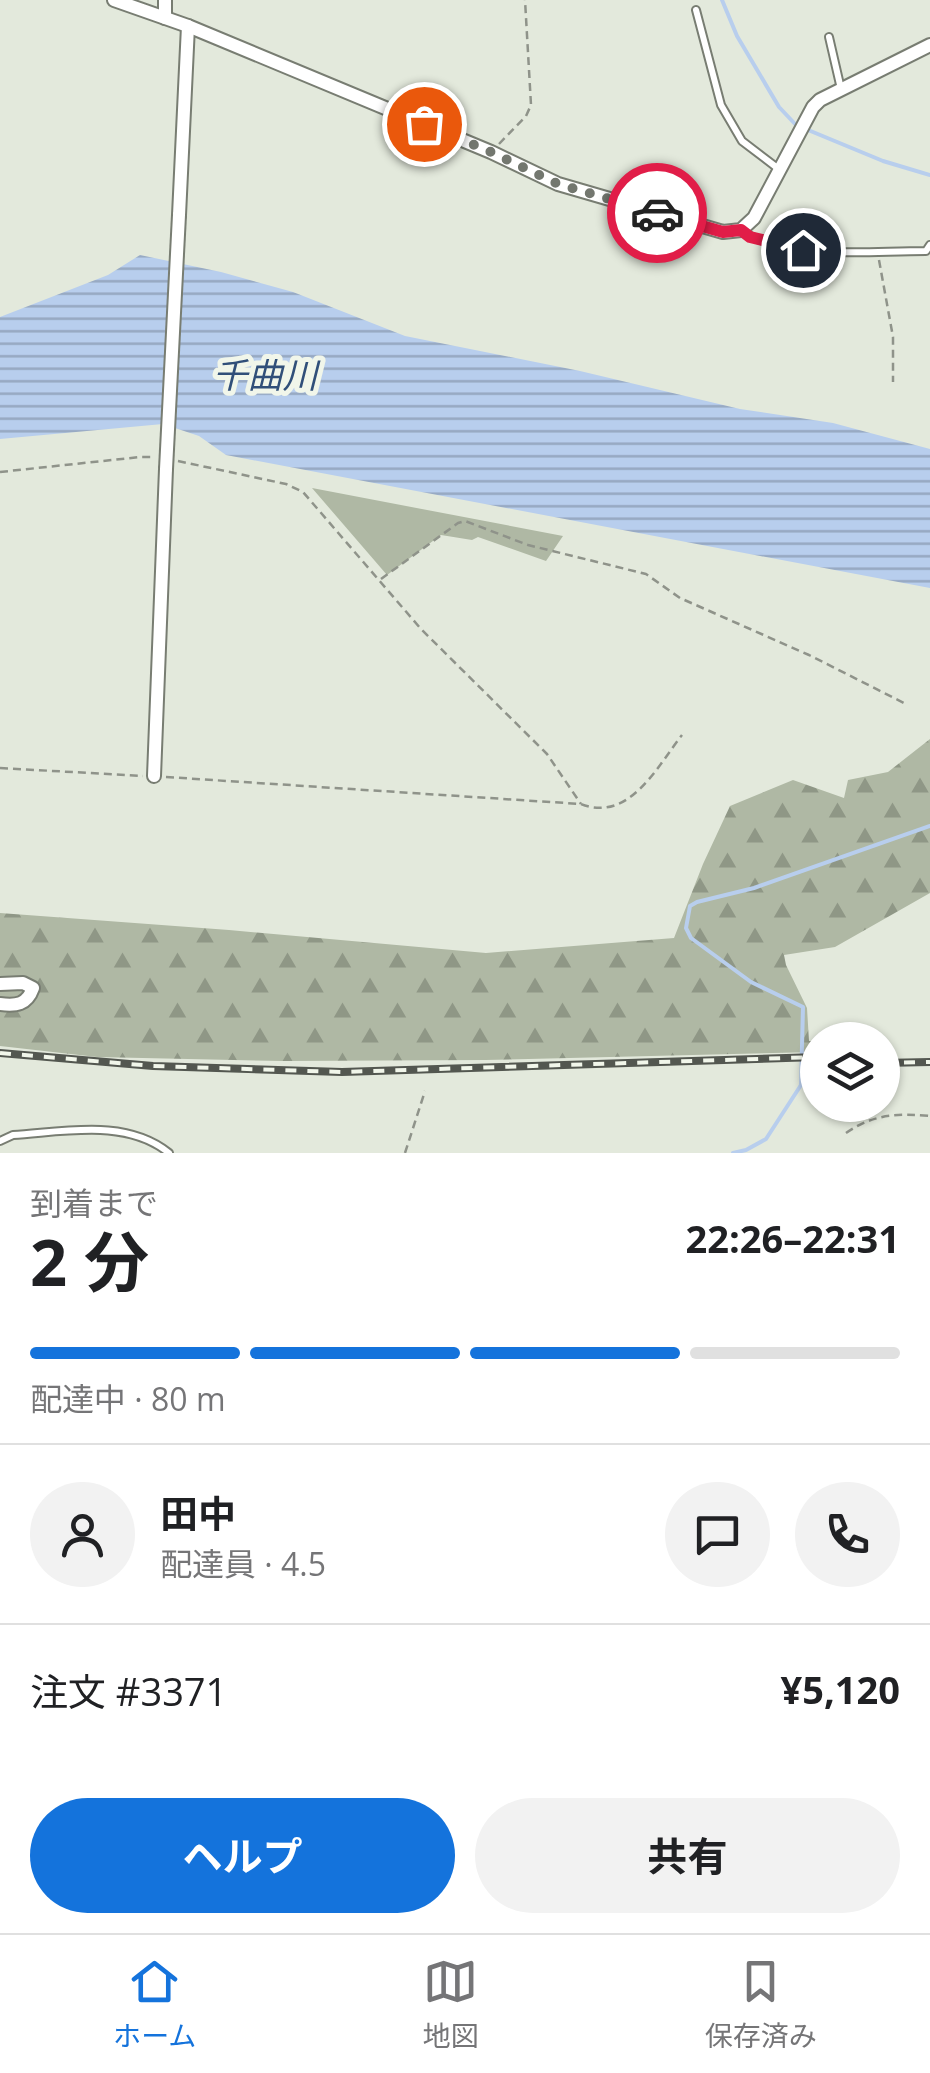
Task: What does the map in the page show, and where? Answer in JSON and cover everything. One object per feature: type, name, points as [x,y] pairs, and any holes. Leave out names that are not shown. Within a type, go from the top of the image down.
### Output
[{"type":"street","points":[[114,0],[188,26],[491,152],[558,184],[723,232],[741,230],[760,210],[820,100],[930,45]]},
{"type":"street","points":[[165,0],[165,18]]},
{"type":"street","points":[[154,776],[164,464],[188,26]]},
{"type":"street","points":[[0,984],[24,982],[33,988],[30,998],[17,1006],[0,1004]]},
{"type":"lane","points":[[696,10],[721,105],[742,141],[781,171]]},
{"type":"lane","points":[[828,37],[841,90]]},
{"type":"lane","points":[[741,230],[750,237],[803,250],[847,254],[926,250],[930,245]]},
{"type":"lane","points":[[0,1141],[13,1135],[107,1129],[158,1144],[170,1153]]},
{"type":"path","points":[[491,152],[526,116],[531,105],[525,0]]},
{"type":"path","points":[[877,252],[893,337],[893,382]]},
{"type":"path","points":[[0,472],[140,456],[164,464]]},
{"type":"path","points":[[179,461],[286,484],[303,492],[421,629],[547,754],[582,804]]},
{"type":"path","points":[[379,579],[464,521],[528,545],[646,574],[680,598],[809,655],[904,703]]},
{"type":"path","points":[[0,768],[582,804],[595,809],[612,808],[633,798],[682,735]]},
{"type":"path","points":[[405,1153],[425,1091]]},
{"type":"path","points":[[846,1133],[860,1123],[882,1116],[930,1116]]},
{"type":"green space","points":[[312,488],[563,536],[546,561],[478,537],[472,540],[441,535],[387,575]]},
{"type":"green space","points":[[930,739],[930,893],[835,947],[784,955],[807,1008],[808,1022],[800,1022],[800,1052],[283,1061],[97,1057],[0,1046],[0,913],[486,953],[674,938],[730,806],[793,780],[844,798],[848,780],[888,772]]},
{"type":"water","name":"千曲川","points":[[140,255],[293,292],[405,336],[580,371],[740,409],[833,423],[930,449],[930,588],[226,455],[199,436],[163,424],[0,439],[0,317],[108,275]]},
{"type":"waterway","points":[[722,0],[737,36],[779,107],[796,125],[883,161],[930,175]]},
{"type":"waterway","points":[[733,1153],[766,1139],[801,1085],[803,1007],[751,982],[691,938],[686,928],[690,906],[754,888],[930,826]]},
{"type":"railway","points":[[0,1053],[153,1066],[342,1072],[800,1058]]},
{"type":"railway","points":[[900,1063],[930,1062]]},
{"type":"way so far","points":[[424,124],[558,184],[657,213]]},
{"type":"route","points":[[657,213],[723,232],[741,230],[750,237],[803,250]]}]
